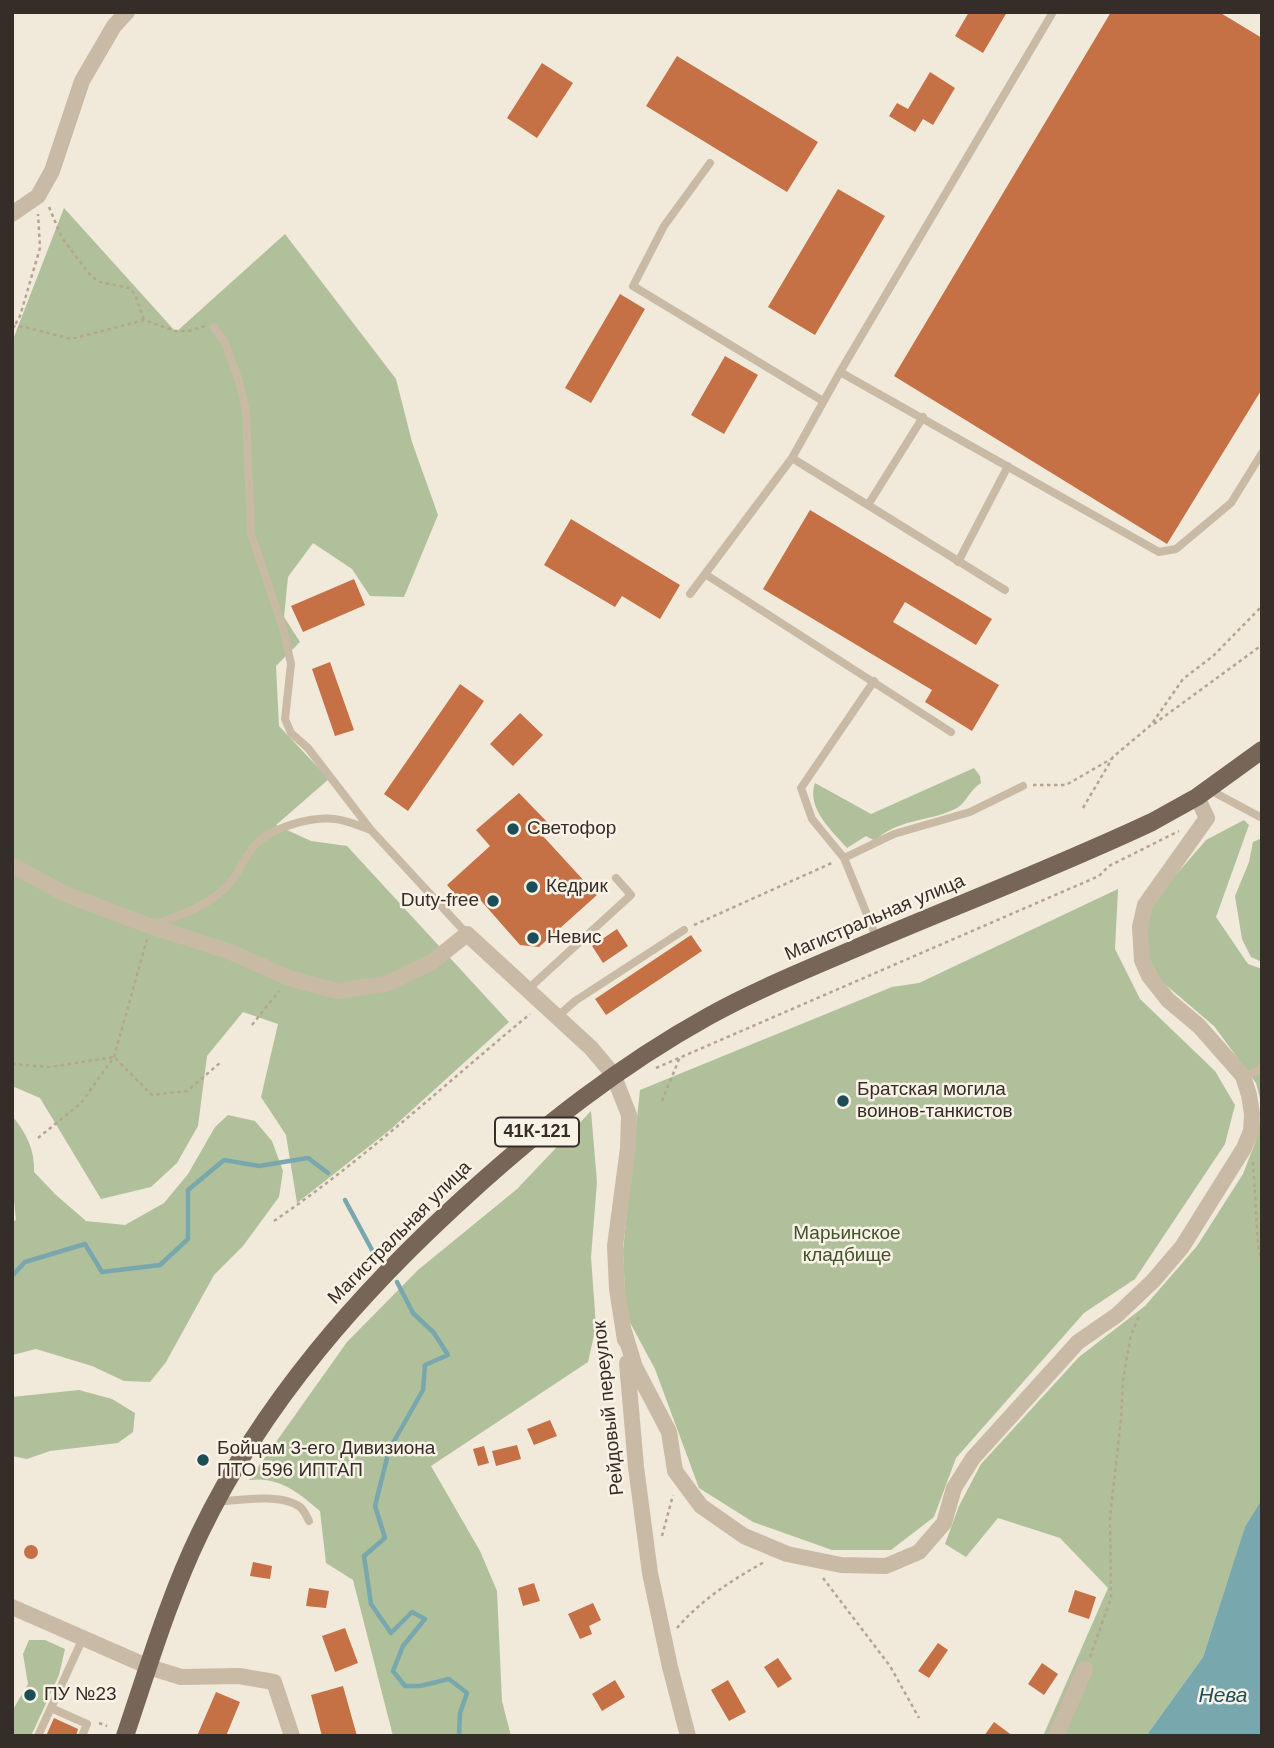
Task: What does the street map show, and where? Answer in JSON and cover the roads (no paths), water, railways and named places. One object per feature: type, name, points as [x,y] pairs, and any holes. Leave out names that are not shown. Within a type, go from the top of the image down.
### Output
[{"type":"main road","name":"41К-121","points":[[1202,793],[1262,750]]},
{"type":"main road","name":"Магистральная улица","points":[[125,1736],[184,1567],[242,1456],[289,1388],[343,1319],[428,1231],[524,1143],[613,1074],[708,1016],[877,939],[1112,841],[1202,793]]},
{"type":"street","points":[[12,214],[39,193],[52,170],[82,81],[114,26],[127,12]]},
{"type":"street","points":[[624,1331],[635,1367],[668,1432],[675,1471],[701,1506],[712,1515],[744,1536],[787,1554],[841,1565],[886,1566],[919,1552],[944,1523],[954,1488],[973,1458],[1078,1342],[1117,1315],[1153,1281],[1182,1247],[1244,1149],[1251,1131],[1250,1094],[1243,1076],[1199,1026],[1168,1000],[1149,976],[1142,960],[1140,927],[1145,905],[1207,817],[1202,793]]},
{"type":"street","points":[[12,865],[65,894],[150,926],[228,951],[289,978],[337,991],[386,984],[432,962],[467,934]]},
{"type":"street","name":"Рейдовый переулок","points":[[467,934],[591,1048],[613,1074],[629,1115],[628,1148],[615,1246],[617,1289],[624,1331],[643,1528],[650,1573],[688,1736]]},
{"type":"street","points":[[12,1607],[149,1667],[181,1677],[239,1676],[274,1682],[292,1736]]},
{"type":"street","points":[[1056,1736],[1085,1669]]},
{"type":"lane","points":[[690,594],[792,458],[1053,12]]},
{"type":"lane","points":[[710,163],[664,226],[632,286],[823,401]]},
{"type":"lane","points":[[214,327],[225,343],[239,381],[246,411],[251,534],[283,628],[291,664],[285,719],[291,733],[308,748],[371,830],[467,934]]},
{"type":"lane","points":[[840,372],[1159,552],[1176,549],[1231,503],[1262,453]]},
{"type":"lane","points":[[868,505],[923,417]]},
{"type":"lane","points":[[792,458],[1005,590]]},
{"type":"lane","points":[[958,562],[1008,466]]},
{"type":"lane","points":[[705,574],[951,732]]},
{"type":"lane","points":[[874,681],[801,788],[812,819],[844,858],[877,939]]},
{"type":"lane","points":[[844,858],[894,834],[970,812],[1023,786]]},
{"type":"lane","points":[[1202,793],[1262,818]]},
{"type":"lane","points":[[150,926],[192,911],[213,897],[230,883],[255,845],[272,832],[297,824],[334,819],[371,830]]},
{"type":"lane","points":[[527,990],[631,895],[615,878]]},
{"type":"lane","points":[[557,1017],[575,1001],[684,930]]},
{"type":"lane","points":[[1243,1076],[1258,1071],[1262,1066]]},
{"type":"lane","points":[[216,1502],[254,1499],[286,1501],[302,1507],[309,1521]]},
{"type":"lane","points":[[38,1736],[83,1638]]},
{"type":"lane","points":[[51,1708],[87,1724],[82,1736]]},
{"type":"water","name":"Нева","points":[[1262,1499],[1262,1736],[1146,1736],[1203,1657],[1245,1527]]},
{"type":"waterway","points":[[12,1276],[25,1262],[85,1244],[102,1272],[160,1265],[188,1239],[188,1190],[224,1160],[259,1166],[308,1158],[328,1173]]},
{"type":"waterway","points":[[345,1200],[378,1261]]},
{"type":"waterway","points":[[397,1282],[413,1313],[434,1333],[448,1355],[425,1365],[423,1390],[389,1450],[375,1506],[385,1538],[364,1556],[371,1604],[391,1633],[412,1612],[425,1619],[403,1646],[393,1671],[405,1686],[420,1686],[449,1679],[467,1693],[460,1713],[459,1736]]},
{"type":"place","name":"Светофор","points":[[513,829]]},
{"type":"place","name":"Кедрик","points":[[532,887]]},
{"type":"place","name":"Duty-free","points":[[493,901]]},
{"type":"place","name":"Невис","points":[[533,938]]},
{"type":"place","name":"Братская могила воинов-танкистов","points":[[843,1101]]},
{"type":"place","name":"Бойцам 3-его Дивизиона ПТО 596 ИПТАП","points":[[203,1460]]},
{"type":"place","name":"ПУ №23","points":[[30,1695]]},
{"type":"park label","name":"Марьинское кладбище","points":[[847,1245]]}]
